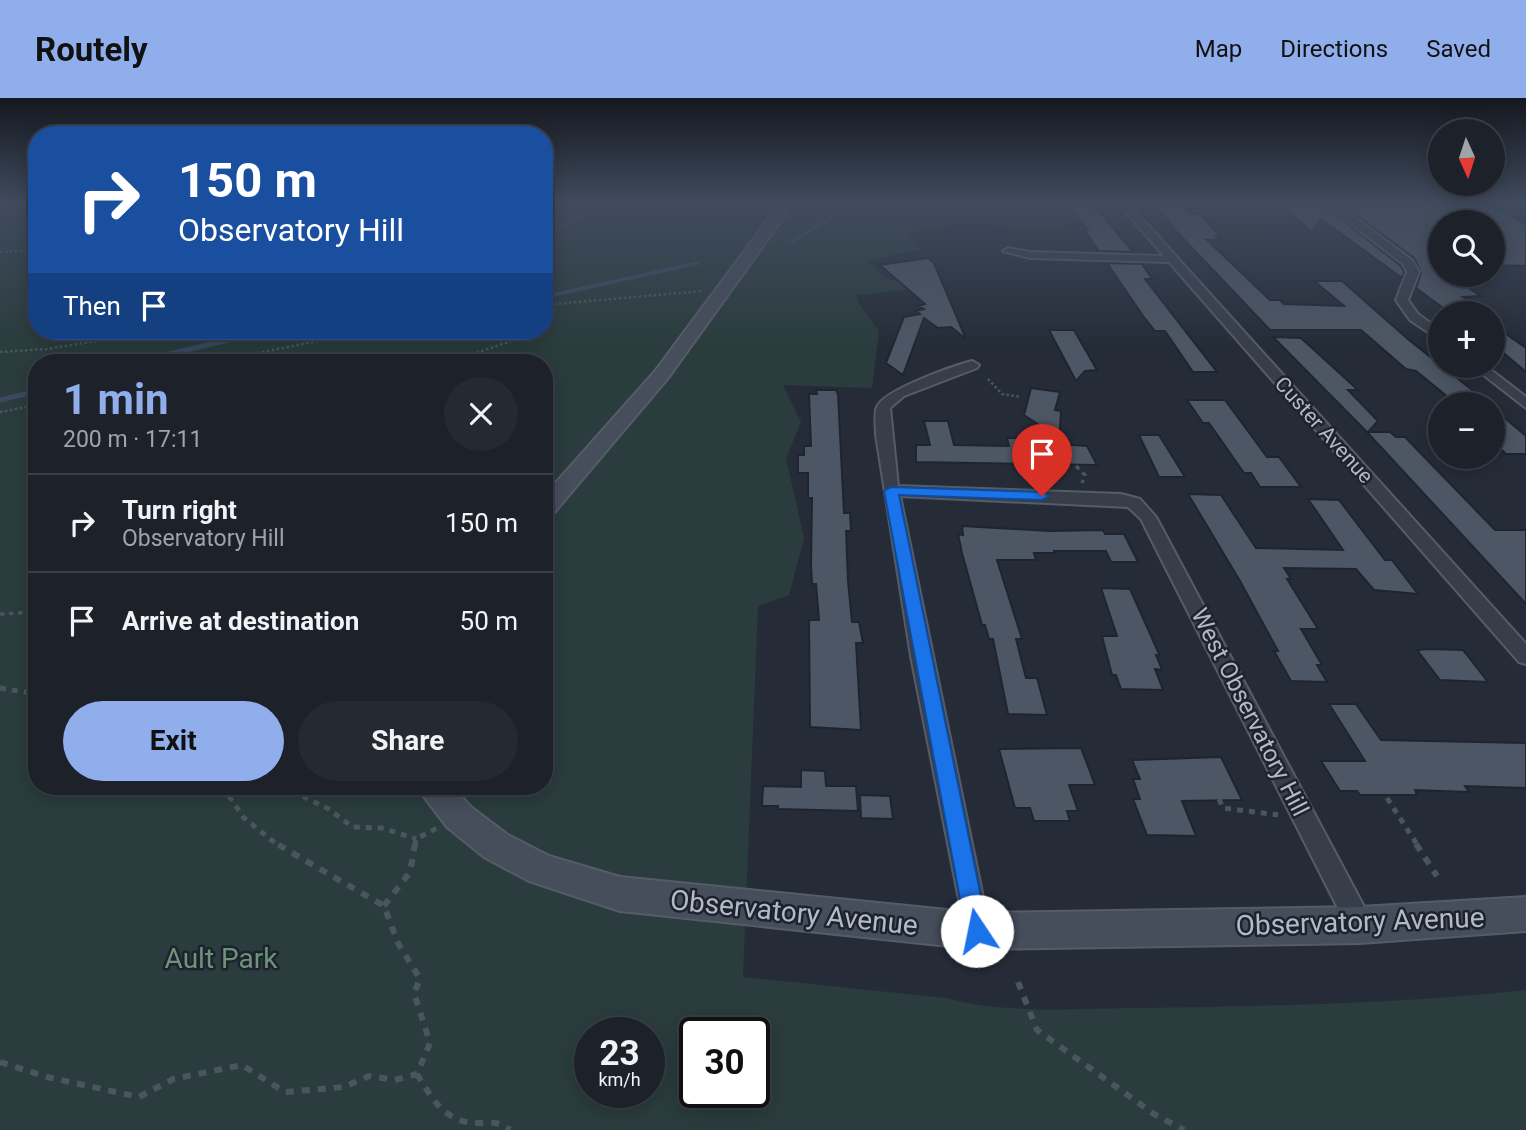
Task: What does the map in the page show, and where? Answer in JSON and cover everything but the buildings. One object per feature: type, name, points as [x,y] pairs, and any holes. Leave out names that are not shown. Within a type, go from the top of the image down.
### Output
[{"type":"street","points":[[553,500],[662,374],[752,250]]},
{"type":"street","name":"Custer Avenue","points":[[1165,250],[1526,657]]},
{"type":"street","points":[[1392,250],[1408,262],[1413,272],[1402,300],[1414,317],[1428,327]]},
{"type":"street","points":[[1008,251],[1030,255],[1173,259]]},
{"type":"street","points":[[972,365],[960,374],[902,391],[884,408],[881,416],[891,491],[977,931]]},
{"type":"street","points":[[1493,378],[1526,404]]},
{"type":"street","name":"West Observatory Hill","points":[[891,491],[1121,499],[1134,503],[1148,517],[1360,925]]},
{"type":"street","name":"Observatory Avenue","points":[[440,795],[459,817],[496,846],[541,870],[620,894],[977,931],[1360,925],[1526,914]]},
{"type":"path","points":[[0,252],[28,250]]},
{"type":"path","points":[[553,304],[692,291],[721,292]]},
{"type":"path","points":[[0,352],[47,349],[103,340]]},
{"type":"path","points":[[253,354],[322,340]]},
{"type":"path","points":[[473,354],[514,340]]},
{"type":"path","points":[[988,379],[1002,394],[1021,397]]},
{"type":"path","points":[[0,412],[28,407]]},
{"type":"path","points":[[0,614],[28,612]]},
{"type":"path","points":[[0,688],[28,693]]},
{"type":"path","points":[[228,795],[244,818],[284,850],[384,906],[398,943],[420,979],[414,993],[430,1043],[417,1074]]},
{"type":"path","points":[[300,795],[327,808],[353,827],[382,828],[416,839],[459,817]]},
{"type":"path","points":[[1387,798],[1437,876]]},
{"type":"path","points":[[1219,799],[1223,808],[1267,815],[1304,816]]},
{"type":"path","points":[[384,906],[410,872],[416,839]]},
{"type":"path","points":[[1018,982],[1037,1030],[1154,1114],[1184,1130]]},
{"type":"path","points":[[0,1062],[47,1077],[139,1097],[173,1079],[242,1065],[285,1092],[344,1087],[369,1076],[395,1080],[417,1074]]},
{"type":"path","points":[[417,1074],[441,1113],[475,1126],[497,1121],[510,1130]]},
{"type":"green space","name":"Ault Park","points":[[0,250],[28,250],[28,340],[553,340],[553,250],[916,250],[869,261],[884,278],[935,287],[857,295],[858,302],[879,331],[872,388],[783,385],[801,422],[786,458],[804,538],[789,595],[758,606],[743,977],[946,998],[1018,1009],[1334,1003],[1526,990],[1526,1130],[0,1130]]},
{"type":"waterway","points":[[553,295],[698,263]]},
{"type":"waterway","points":[[170,354],[228,340]]},
{"type":"waterway","points":[[0,400],[28,393]]},
{"type":"route","points":[[977,931],[891,491],[1042,496]]}]
